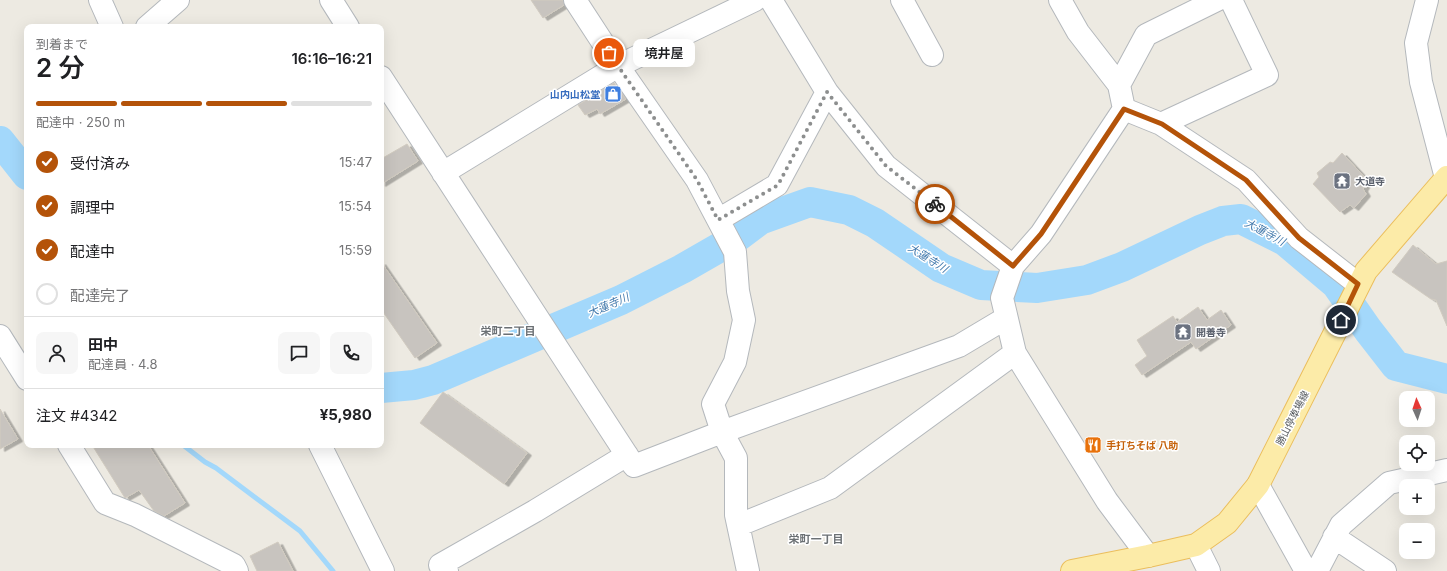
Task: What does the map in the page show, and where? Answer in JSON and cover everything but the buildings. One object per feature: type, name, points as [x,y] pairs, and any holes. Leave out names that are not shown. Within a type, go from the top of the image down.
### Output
[{"type":"main road","name":"勝山停車場線","points":[[1072,571],[1096,569],[1196,545],[1227,523],[1258,485],[1358,284],[1366,271],[1447,177]]},
{"type":"street","points":[[100,0],[111,24]]},
{"type":"street","points":[[150,24],[178,0]]},
{"type":"street","points":[[331,0],[346,24]]},
{"type":"street","points":[[575,0],[618,66],[697,180],[735,252],[738,291],[744,320],[735,362],[713,404],[722,432],[736,458],[736,514],[748,571]]},
{"type":"street","points":[[443,173],[618,66],[755,0]]},
{"type":"street","points":[[771,0],[827,92],[886,166],[1013,266]]},
{"type":"street","points":[[902,0],[932,55]]},
{"type":"street","points":[[1060,0],[1078,32],[1119,85],[1124,109],[1041,234],[1013,266],[1002,298],[1015,353],[1108,501],[1148,556]]},
{"type":"street","points":[[1119,85],[1146,35],[1218,0]]},
{"type":"street","points":[[1162,124],[1267,75],[1231,0]]},
{"type":"street","points":[[1427,0],[1416,43],[1421,82],[1447,177]]},
{"type":"street","points":[[384,82],[631,461]]},
{"type":"street","points":[[718,220],[778,185],[827,92]]},
{"type":"street","points":[[1124,109],[1162,124],[1246,180],[1299,238],[1358,284]]},
{"type":"street","points":[[438,569],[534,511],[631,461],[722,432],[959,346],[1006,318]]},
{"type":"street","points":[[0,336],[24,374]]},
{"type":"street","points":[[739,525],[830,488],[1015,353]]},
{"type":"street","points":[[71,448],[105,503],[135,515],[234,565],[237,571]]},
{"type":"street","points":[[322,448],[383,571]]},
{"type":"street","points":[[1317,571],[1341,525],[1389,483],[1447,470]]},
{"type":"street","points":[[1258,485],[1306,571]]},
{"type":"street","points":[[1334,537],[1385,571]]},
{"type":"street","points":[[1196,545],[1208,571]]},
{"type":"waterway","name":"大蓮寺川","points":[[0,141],[24,171]]},
{"type":"waterway","name":"大蓮寺川","points":[[384,388],[414,385],[433,380],[621,300],[682,269],[736,238],[760,220],[810,202],[849,210],[875,223],[941,268],[981,285],[1037,288],[1087,280],[1122,267],[1200,230],[1223,221],[1241,219],[1285,241],[1336,284],[1368,330],[1396,366],[1447,379]]},
{"type":"waterway","points":[[187,448],[300,531],[333,571]]},
{"type":"way so far","points":[[609,53],[697,180],[718,220],[778,185],[827,92],[886,166],[935,204]]},
{"type":"place","name":"境井屋","points":[[609,53]]},
{"type":"place","name":"山内山松堂","points":[[613,94]]},
{"type":"place","name":"大道寺","points":[[1342,181]]},
{"type":"place","name":"開善寺","points":[[1183,332]]},
{"type":"place","name":"手打ちそば 八助","points":[[1093,445]]},
{"type":"district","name":"栄町二丁目","points":[[508,331]]},
{"type":"district","name":"栄町一丁目","points":[[816,539]]},
{"type":"route","points":[[935,204],[1013,266],[1041,234],[1124,109],[1162,124],[1246,180],[1299,238],[1358,284],[1341,320]]}]
